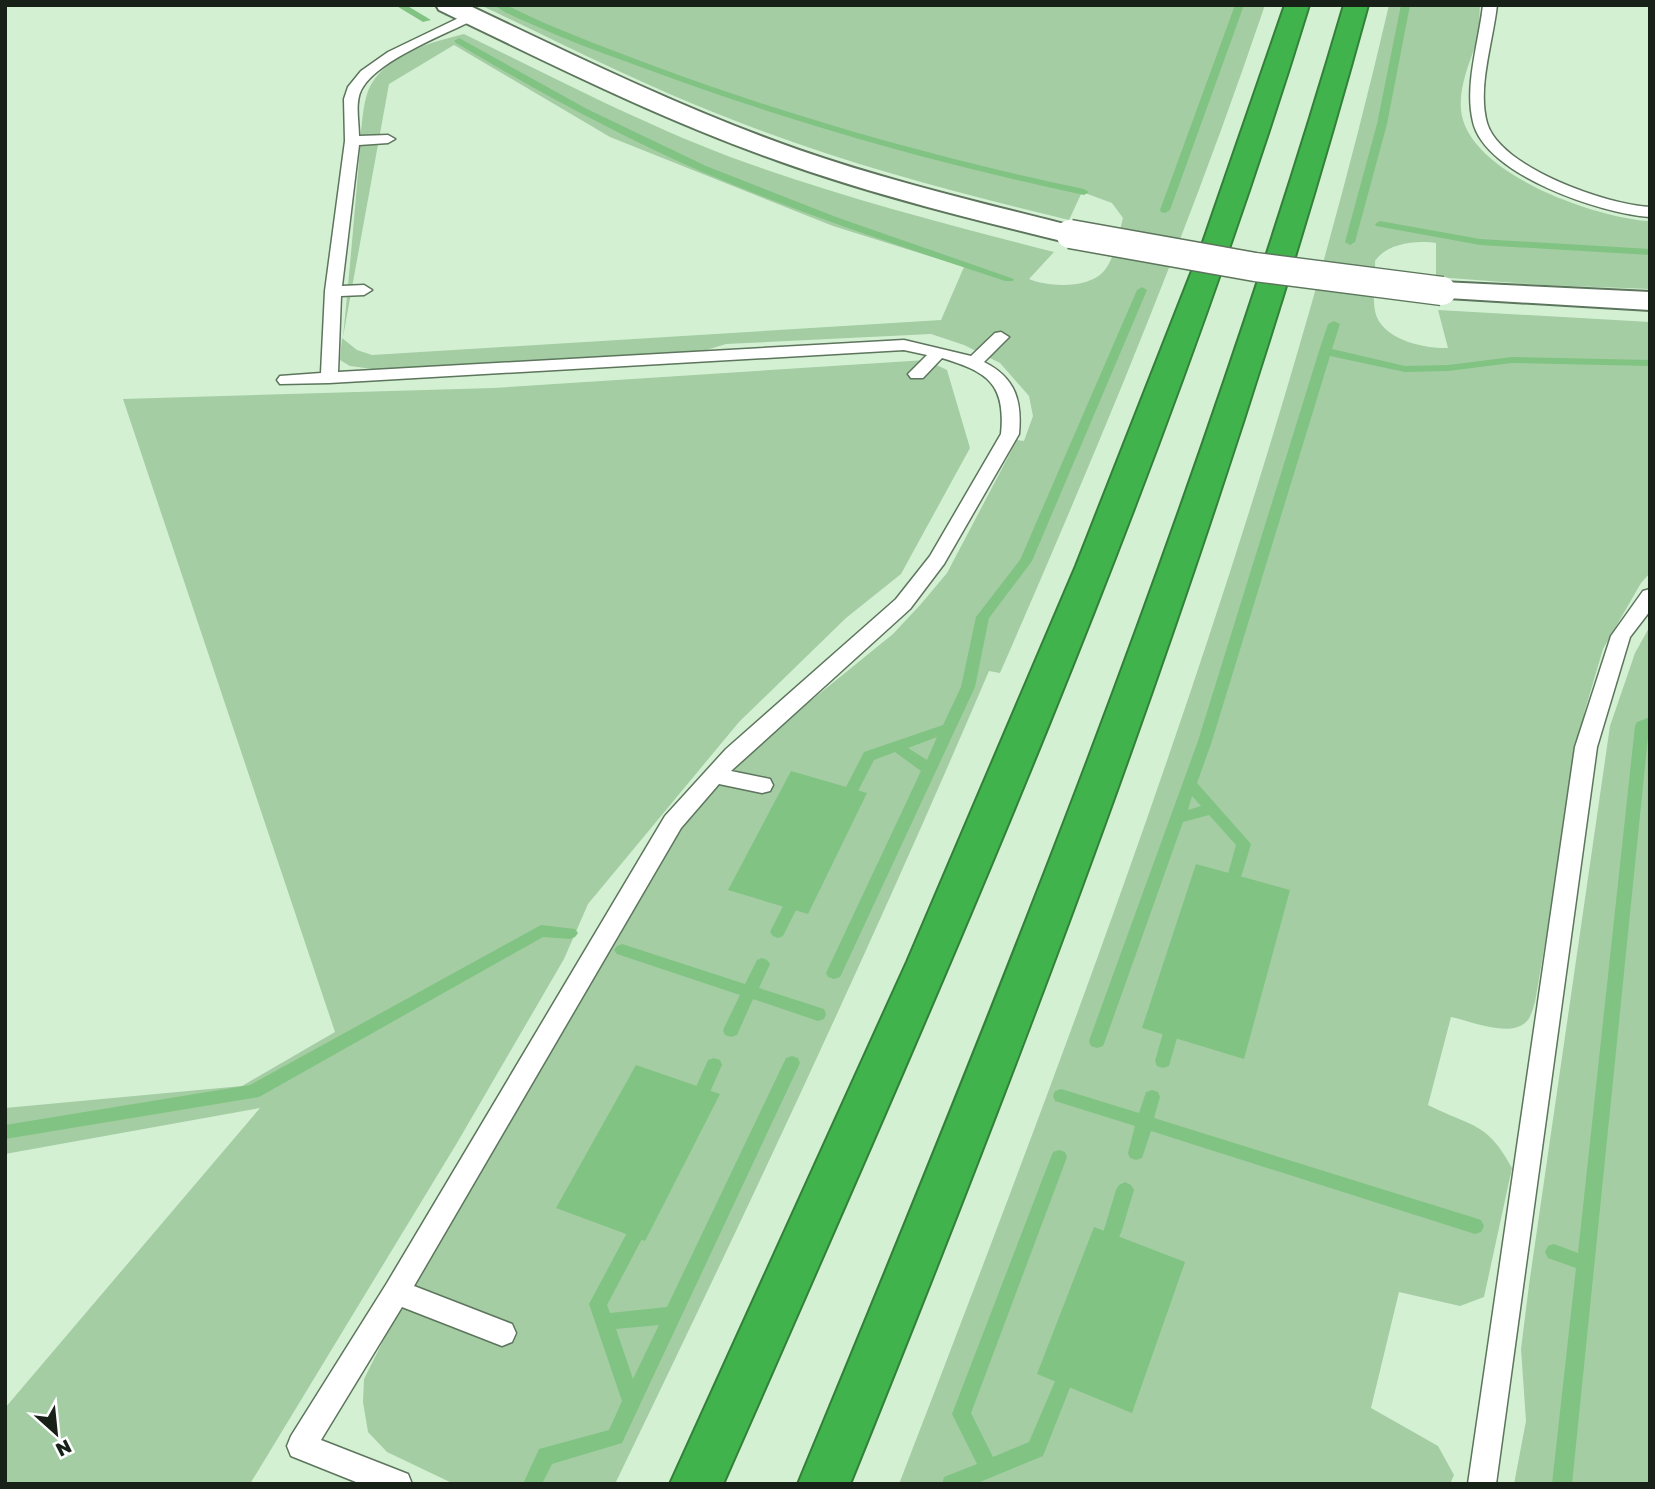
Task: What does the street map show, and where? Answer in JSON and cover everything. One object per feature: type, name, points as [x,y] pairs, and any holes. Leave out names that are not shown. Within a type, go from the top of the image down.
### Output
[{"type":"highway","points":[[696,1484],[970,867],[1095,563],[1157,408],[1216,247],[1297,5]]},
{"type":"highway","points":[[824,1484],[1044,932],[1121,725],[1234,408],[1330,100],[1356,5]]},
{"type":"street","points":[[460,11],[678,112],[749,141],[899,190],[1070,234],[1261,269],[1442,291],[1650,301]]},
{"type":"lane","points":[[1490,5],[1487,43],[1477,88],[1480,126],[1491,143],[1530,171],[1582,197],[1628,211],[1650,212]]},
{"type":"lane","points":[[329,379],[333,291],[352,141],[351,99],[355,87],[366,74],[460,11]]},
{"type":"lane","points":[[352,141],[388,139]]},
{"type":"lane","points":[[333,291],[364,290]]},
{"type":"lane","points":[[974,362],[1001,337]]},
{"type":"lane","points":[[286,380],[904,345],[974,362],[1000,381],[1010,395],[1013,421],[1010,434],[937,560],[903,604],[816,683],[773,716],[712,775],[673,822],[396,1292],[300,1446],[398,1484]]},
{"type":"lane","points":[[917,374],[939,352]]},
{"type":"lane","points":[[1482,1484],[1586,747],[1621,636],[1650,596]]},
{"type":"lane","points":[[712,775],[762,785]]},
{"type":"lane","points":[[396,1292],[502,1333]]},
{"type":"shaded area","points":[[480,5],[1265,5],[1173,259],[1000,673],[989,671],[807,1079],[615,1484],[454,1484],[387,1452],[368,1432],[363,1402],[364,1379],[394,1319],[648,880],[680,831],[714,788],[771,733],[893,634],[921,604],[947,573],[1017,440],[1024,441],[1033,416],[1029,396],[1000,363],[964,345],[931,334],[726,344],[703,351],[380,370],[350,366],[340,360],[342,338],[357,350],[372,355],[941,320],[964,267],[833,226],[610,137],[454,45],[389,84],[343,337],[362,120],[368,90],[380,73],[401,56],[426,45],[464,34],[612,106],[726,155],[872,203],[1054,252],[1029,279],[1047,284],[1079,284],[1104,271],[1111,260],[1123,218],[1112,203],[1082,192],[1069,220],[938,187],[808,147],[661,90]]},
{"type":"shaded area","points":[[1389,5],[1480,5],[1479,29],[1465,76],[1461,110],[1469,133],[1485,154],[1537,188],[1568,201],[1626,218],[1650,221],[1650,289],[1436,277],[1436,243],[1428,242],[1394,247],[1375,261],[1374,305],[1379,321],[1394,335],[1427,347],[1448,348],[1438,310],[1650,322],[1650,573],[1641,583],[1603,649],[1585,710],[1532,1013],[1519,1027],[1510,1029],[1451,1017],[1428,1105],[1486,1133],[1512,1168],[1484,1297],[1460,1306],[1399,1292],[1371,1408],[1438,1446],[1454,1475],[1450,1484],[899,1484],[1105,937],[1232,567],[1289,381],[1342,193]]},
{"type":"shaded area","points":[[926,360],[947,370],[970,448],[901,574],[846,618],[739,722],[588,904],[564,959],[457,1143],[250,1484],[5,1484],[5,1408],[260,1108],[5,1154],[5,1108],[242,1086],[335,1032],[123,399],[493,388]]},
{"type":"shaded area","points":[[1650,626],[1650,1484],[1514,1484],[1526,1421],[1521,1349],[1529,1285],[1610,726],[1635,653]]},
{"type":"shaded area","points":[[791,771],[867,793],[808,914],[728,890]]},
{"type":"shaded area","points":[[1196,864],[1290,890],[1244,1059],[1142,1028]]},
{"type":"shaded area","points":[[636,1065],[720,1094],[645,1241],[556,1208]]},
{"type":"shaded area","points":[[1094,1227],[1185,1262],[1132,1413],[1037,1374]]},
{"type":"waterway","points":[[399,5],[426,20]]},
{"type":"waterway","points":[[498,5],[600,49],[801,120],[970,167],[1084,192]]},
{"type":"waterway","points":[[1165,210],[1240,5]]},
{"type":"waterway","points":[[1350,242],[1382,124],[1406,5]]},
{"type":"waterway","points":[[459,41],[583,111],[703,168],[833,219],[1009,279]]},
{"type":"waterway","points":[[1380,224],[1480,242],[1650,252]]},
{"type":"waterway","points":[[949,728],[968,687],[983,617],[1026,561],[1142,290]]},
{"type":"waterway","points":[[1326,351],[1334,324]]},
{"type":"waterway","points":[[1190,784],[1326,351]]},
{"type":"waterway","points":[[1326,351],[1405,369],[1448,368],[1512,360],[1650,363]]},
{"type":"waterway","points":[[1585,1264],[1642,726],[1650,722]]},
{"type":"waterway","points":[[852,789],[869,756],[949,728]]},
{"type":"waterway","points":[[929,770],[949,728]]},
{"type":"waterway","points":[[897,747],[929,770]]},
{"type":"waterway","points":[[834,973],[929,770]]},
{"type":"waterway","points":[[1177,818],[1190,784]]},
{"type":"waterway","points":[[1190,784],[1244,844],[1235,874]]},
{"type":"waterway","points":[[1177,818],[1212,809]]},
{"type":"waterway","points":[[1097,1041],[1177,818]]},
{"type":"waterway","points":[[778,932],[789,908]]},
{"type":"waterway","points":[[5,1132],[253,1092],[541,931],[570,933]]},
{"type":"waterway","points":[[622,950],[749,991]]},
{"type":"waterway","points":[[749,991],[762,964]]},
{"type":"waterway","points":[[731,1030],[749,991]]},
{"type":"waterway","points":[[749,991],[818,1014]]},
{"type":"waterway","points":[[1163,1061],[1169,1038]]},
{"type":"waterway","points":[[673,1315],[792,1063]]},
{"type":"waterway","points":[[704,1087],[714,1065]]},
{"type":"waterway","points":[[1061,1096],[1145,1122]]},
{"type":"waterway","points":[[1145,1122],[1152,1097]]},
{"type":"waterway","points":[[1136,1153],[1145,1122]]},
{"type":"waterway","points":[[1145,1122],[1475,1226]]},
{"type":"waterway","points":[[989,1468],[961,1414],[1059,1157]]},
{"type":"waterway","points":[[1112,1233],[1125,1190]]},
{"type":"waterway","points":[[632,1401],[598,1304],[634,1237]]},
{"type":"waterway","points":[[1554,1252],[1585,1264]]},
{"type":"waterway","points":[[1562,1484],[1585,1264]]},
{"type":"waterway","points":[[605,1322],[673,1315]]},
{"type":"waterway","points":[[632,1401],[673,1315]]},
{"type":"waterway","points":[[951,1484],[1036,1449],[1062,1385]]},
{"type":"waterway","points":[[532,1484],[546,1456],[615,1437],[632,1401]]}]
